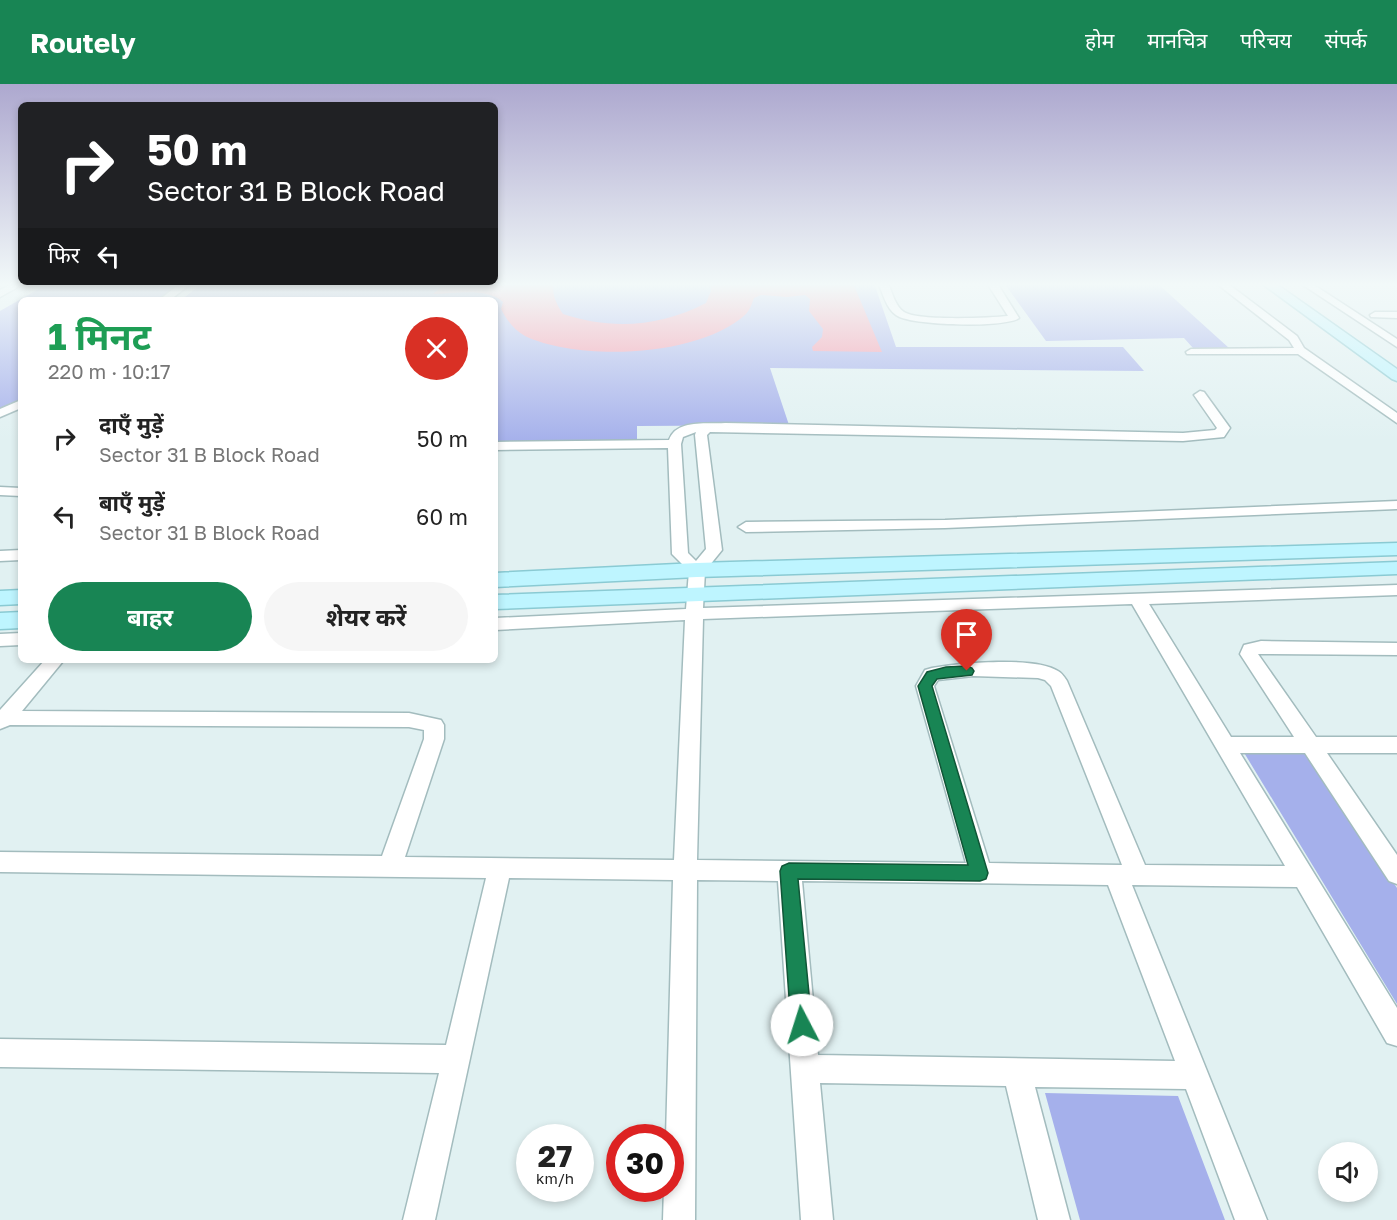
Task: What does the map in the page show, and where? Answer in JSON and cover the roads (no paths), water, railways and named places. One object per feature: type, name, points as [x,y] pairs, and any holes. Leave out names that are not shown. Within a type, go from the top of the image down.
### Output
[{"type":"street","points":[[1290,336],[1300,350],[1397,420]]},
{"type":"street","points":[[1341,336],[1397,376]]},
{"type":"street","points":[[1361,336],[1397,361]]},
{"type":"street","points":[[1384,336],[1397,345]]},
{"type":"street","points":[[1191,352],[1291,352],[1300,350]]},
{"type":"street","points":[[697,570],[680,554],[674,444],[677,435],[682,431],[725,427],[1183,437],[1219,434],[1224,428],[1200,395]]},
{"type":"street","points":[[0,413],[18,405]]},
{"type":"street","points":[[679,1220],[685,870],[695,604],[697,570],[714,550],[701,435],[706,428]]},
{"type":"street","points":[[498,446],[674,444]]},
{"type":"street","points":[[0,492],[18,492]]},
{"type":"street","points":[[746,527],[945,524],[1397,505]]},
{"type":"street","points":[[498,580],[697,570],[1397,549]]},
{"type":"street","points":[[0,556],[18,555]]},
{"type":"street","points":[[498,624],[695,604],[1397,568]]},
{"type":"street","points":[[498,602],[695,604],[1137,598],[1397,590]]},
{"type":"street","points":[[0,598],[18,597]]},
{"type":"street","points":[[1137,598],[1397,1033]]},
{"type":"street","points":[[0,621],[18,620]]},
{"type":"street","points":[[0,640],[18,639]]},
{"type":"street","points":[[1397,649],[1261,647],[1250,649],[1249,654],[1309,744],[1390,854],[1397,874]]},
{"type":"street","points":[[3,721],[52,663]]},
{"type":"street","points":[[980,873],[925,686],[932,675],[946,672],[1031,670],[1052,675],[1064,691],[1194,1075],[1251,1220]]},
{"type":"street","points":[[3,721],[409,720],[434,725],[434,740],[390,867]]},
{"type":"street","points":[[1225,745],[1397,745]]},
{"type":"street","points":[[0,862],[1304,877]]},
{"type":"street","points":[[419,1220],[500,868]]},
{"type":"street","points":[[789,871],[817,1220]]},
{"type":"street","points":[[0,1053],[456,1059]]},
{"type":"street","points":[[805,1069],[1194,1075]]},
{"type":"street","points":[[1017,1072],[1054,1220]]}]
